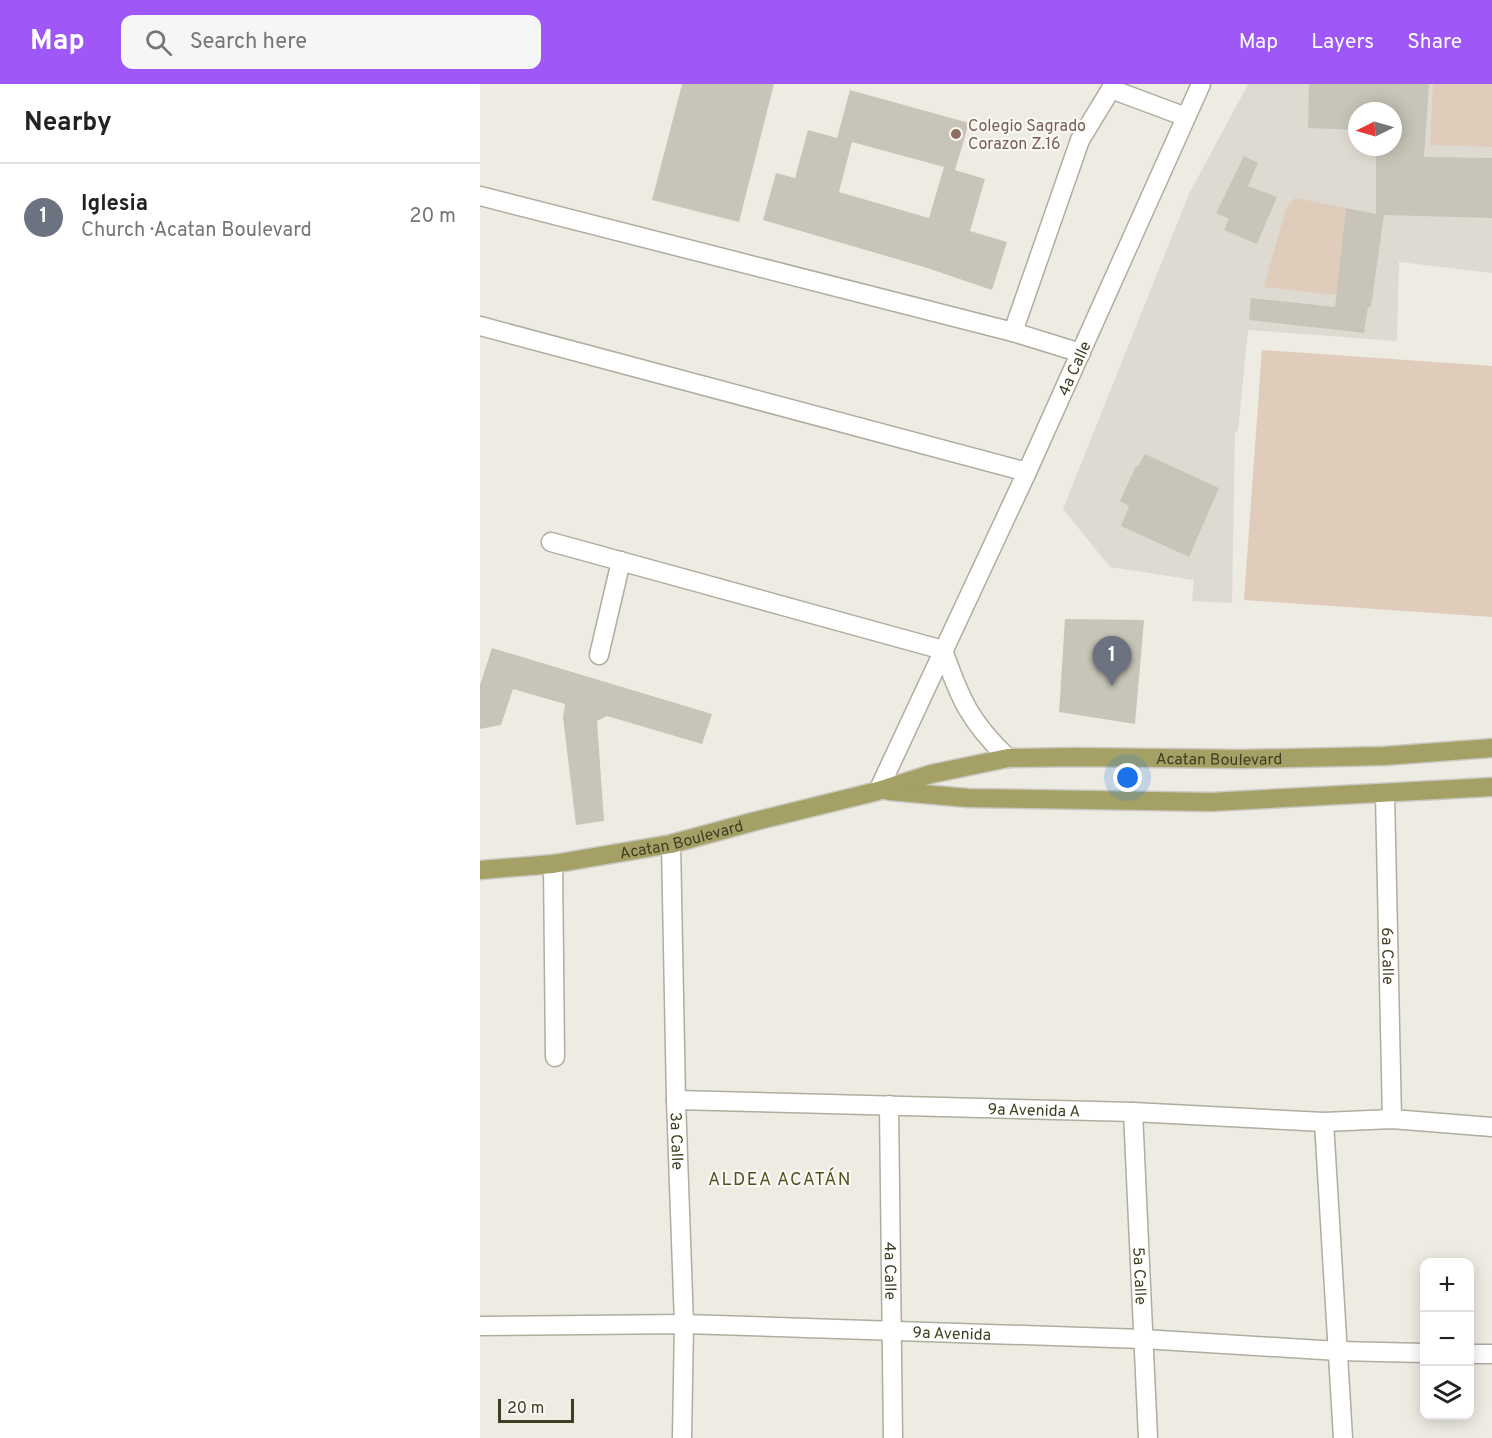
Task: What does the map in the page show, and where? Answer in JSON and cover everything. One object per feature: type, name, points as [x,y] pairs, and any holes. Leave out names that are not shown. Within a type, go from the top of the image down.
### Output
[{"type":"main road","name":"Acatan Boulevard","points":[[480,870],[553,864],[671,844],[878,791],[931,774],[1008,758],[1242,759],[1384,756],[1492,748]]},
{"type":"main road","points":[[931,774],[934,794]]},
{"type":"main road","name":"Acatan Boulevard","points":[[878,791],[968,798],[1211,802],[1492,787]]},
{"type":"street","name":"4a Calle","points":[[878,791],[1027,472],[1201,84]]},
{"type":"street","points":[[1013,332],[1080,140],[1112,86],[1186,117]]},
{"type":"street","points":[[480,196],[1013,332],[1081,353]]},
{"type":"street","points":[[480,326],[1027,472]]},
{"type":"street","points":[[551,542],[943,650],[959,695],[974,722],[1008,758]]},
{"type":"street","points":[[599,655],[621,561]]},
{"type":"street","name":"6a Calle","points":[[1385,794],[1392,1119]]},
{"type":"street","name":"3a Calle","points":[[671,844],[676,1100],[684,1324],[682,1438]]},
{"type":"street","points":[[553,864],[555,1057]]},
{"type":"street","name":"9a Avenida A","points":[[676,1100],[1133,1112],[1324,1122],[1392,1119]]},
{"type":"street","name":"4a Calle","points":[[890,1106],[893,1438]]},
{"type":"street","name":"5a Calle","points":[[1133,1112],[1148,1438]]},
{"type":"street","points":[[1392,1119],[1492,1127]]},
{"type":"street","points":[[1324,1122],[1343,1438]]},
{"type":"street","name":"9a Avenida","points":[[480,1326],[684,1324],[1143,1339],[1338,1351],[1420,1353]]},
{"type":"street","points":[[1474,1354],[1492,1354]]},
{"type":"shaded area","points":[[1248,84],[1492,84],[1492,273],[1399,262],[1397,341],[1248,330],[1238,431],[1235,432],[1232,603],[1192,601],[1194,580],[1110,567],[1063,509],[1189,194]]},
{"type":"shaded area","points":[[1433,84],[1492,84],[1492,147],[1430,145]]},
{"type":"shaded area","points":[[1295,198],[1346,208],[1337,295],[1264,287],[1286,208]]},
{"type":"shaded area","points":[[1262,350],[1492,366],[1492,617],[1244,600]]},
{"type":"building","points":[[682,84],[774,84],[739,222],[652,200]]},
{"type":"building","points":[[1309,84],[1429,84],[1424,157],[1492,158],[1492,218],[1384,215],[1371,307],[1368,307],[1364,333],[1249,320],[1251,298],[1335,307],[1346,208],[1376,214],[1376,156],[1402,156],[1402,102],[1348,102],[1348,130],[1308,128]]},
{"type":"building","points":[[850,90],[969,123],[955,170],[985,179],[970,231],[1007,242],[992,290],[924,267],[763,220],[776,173],[795,178],[808,130],[837,138]],"holes":[[[852,142],[944,167],[929,218],[839,192]]]},
{"type":"building","points":[[1244,156],[1258,163],[1248,186],[1277,197],[1257,244],[1224,230],[1229,219],[1216,213]]},
{"type":"building","points":[[1145,454],[1219,488],[1189,557],[1121,526],[1129,506],[1120,501],[1136,466]]},
{"type":"building","points":[[1065,619],[1144,620],[1135,724],[1059,712]]},
{"type":"building","points":[[492,648],[712,714],[702,744],[607,716],[597,721],[604,821],[576,825],[563,717],[565,704],[513,689],[501,725],[480,729],[480,685]]},
{"type":"place","name":"Colegio Sagrado Corazon Z.16","points":[[956,134]]},
{"type":"place","name":"Iglesia","points":[[1112,686]]},
{"type":"district","name":"ALDEA ACATÁN","points":[[780,1179]]}]
